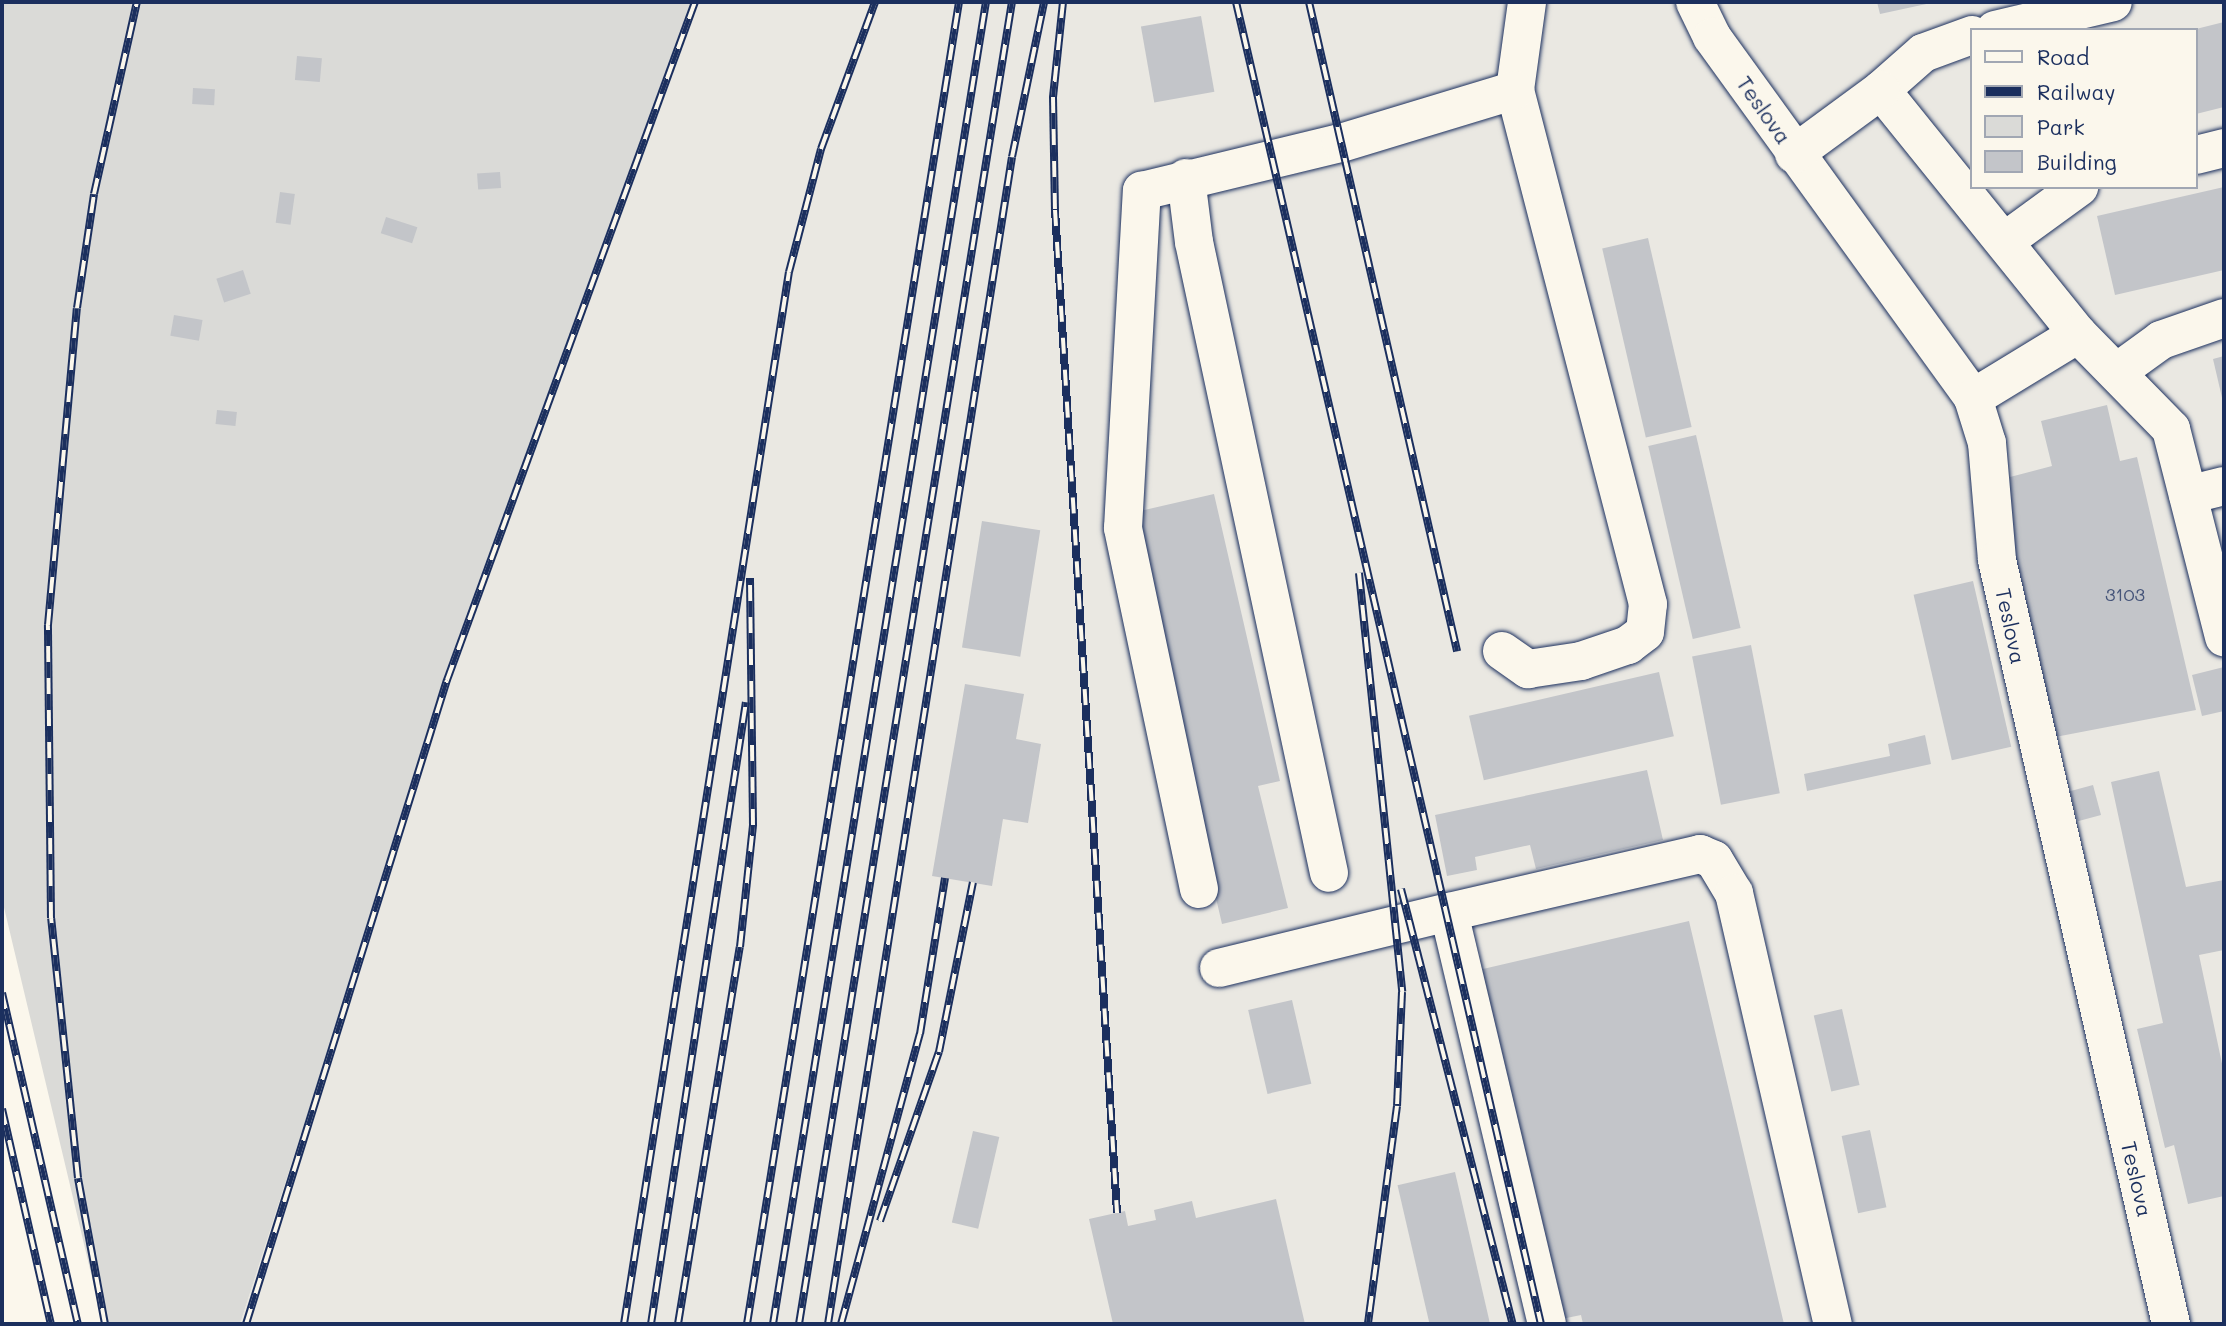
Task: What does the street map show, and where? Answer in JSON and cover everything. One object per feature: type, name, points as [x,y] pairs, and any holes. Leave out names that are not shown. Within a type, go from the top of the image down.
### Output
[{"type":"lane","points":[[1502,651],[1528,669],[1581,661],[1628,645],[1645,632],[1648,604],[1515,90],[1527,2]]},
{"type":"lane","name":"Teslova","points":[[1695,2],[1794,154],[1973,398],[1987,443],[1997,560],[2171,1324]]},
{"type":"lane","points":[[2003,28],[2113,2]]},
{"type":"lane","points":[[1794,154],[1881,90],[1923,53],[1970,36]]},
{"type":"lane","points":[[1199,888],[1123,528],[1142,191],[1186,178],[1341,144],[1515,90]]},
{"type":"lane","points":[[1881,90],[2078,334],[2171,429],[2206,491],[2224,637]]},
{"type":"lane","points":[[2198,154],[2224,148]]},
{"type":"lane","points":[[1186,178],[1194,243],[1329,873]]},
{"type":"lane","points":[[2005,241],[2076,189]]},
{"type":"lane","points":[[2117,372],[2161,340],[2224,318]]},
{"type":"lane","points":[[1973,398],[2078,334]]},
{"type":"lane","points":[[1219,968],[1700,854],[1714,860],[1734,893],[1833,1324]]},
{"type":"lane","points":[[1450,912],[1547,1324]]},
{"type":"shaded area","points":[[699,2],[2224,2],[2224,1324],[240,1324],[447,680]]},
{"type":"green space","points":[[2,2],[699,2],[447,680],[240,1324],[103,1324],[2,899]]},
{"type":"building","points":[[1877,2],[1931,2],[1931,3],[1880,14]]},
{"type":"building","points":[[1201,16],[1214,92],[1154,102],[1141,27]]},
{"type":"building","points":[[2224,22],[2224,107],[2198,114],[2198,28]]},
{"type":"building","points":[[297,56],[322,58],[320,82],[295,80]]},
{"type":"building","points":[[193,88],[215,89],[214,105],[192,104]]},
{"type":"building","points":[[500,172],[501,188],[478,190],[477,174]]},
{"type":"building","points":[[2224,187],[2224,270],[2115,295],[2097,216]]},
{"type":"building","points":[[280,192],[295,194],[291,225],[276,223]]},
{"type":"building","points":[[386,217],[417,227],[412,243],[381,233]]},
{"type":"building","points":[[1648,238],[1692,427],[1646,438],[1602,249]]},
{"type":"building","points":[[243,270],[251,294],[224,302],[216,279]]},
{"type":"building","points":[[174,315],[203,320],[199,341],[170,336]]},
{"type":"building","points":[[2224,356],[2224,402],[2223,402],[2213,359]]},
{"type":"building","points":[[2107,405],[2120,461],[2137,457],[2196,710],[2050,738],[2010,558],[2010,477],[2052,466],[2041,421]]},
{"type":"building","points":[[217,410],[237,412],[235,426],[216,424]]},
{"type":"building","points":[[1696,435],[1741,628],[1693,639],[1648,446]]},
{"type":"building","points":[[1214,494],[1280,781],[1258,786],[1288,908],[1222,924],[1127,514]]},
{"type":"building","points":[[982,521],[1040,530],[1020,657],[962,647]]},
{"type":"building","points":[[1973,581],[2011,747],[1952,760],[1914,595]]},
{"type":"building","points":[[1751,645],[1780,793],[1721,805],[1692,656]]},
{"type":"building","points":[[2224,667],[2224,711],[2202,716],[2192,675]]},
{"type":"building","points":[[1659,672],[1674,736],[1484,780],[1469,716]]},
{"type":"building","points":[[965,684],[1024,694],[1016,739],[1041,744],[1028,823],[1003,819],[992,886],[932,876]]},
{"type":"building","points":[[1925,735],[1931,764],[1807,791],[1804,774],[1890,756],[1888,744]]},
{"type":"building","points":[[1647,770],[1663,840],[1536,869],[1530,845],[1475,857],[1477,870],[1447,876],[1435,815]]},
{"type":"building","points":[[2159,771],[2186,887],[2224,880],[2224,950],[2199,955],[2224,1073],[2224,1196],[2188,1204],[2174,1145],[2165,1148],[2137,1029],[2163,1023],[2111,782]]},
{"type":"building","points":[[2093,785],[2101,815],[2078,821],[2070,791]]},
{"type":"building","points":[[1689,921],[1784,1324],[1583,1324],[1581,1315],[1552,1321],[1470,972]]},
{"type":"building","points":[[1292,1000],[1311,1084],[1267,1094],[1248,1010]]},
{"type":"building","points":[[1842,1009],[1860,1085],[1831,1092],[1814,1016]]},
{"type":"building","points":[[1870,1130],[1886,1207],[1858,1213],[1842,1136]]},
{"type":"building","points":[[973,1131],[999,1137],[978,1229],[952,1223]]},
{"type":"building","points":[[1455,1172],[1490,1324],[1430,1324],[1398,1185]]},
{"type":"building","points":[[1276,1199],[1305,1324],[1113,1324],[1089,1219],[1125,1211],[1128,1226],[1156,1220],[1154,1210],[1192,1201],[1196,1218]]},
{"type":"railway","points":[[105,1324],[78,1178],[51,918],[48,625],[77,308],[94,194],[137,2]]},
{"type":"railway","points":[[246,1324],[447,680],[695,2]]},
{"type":"railway","points":[[624,1324],[789,272],[821,149],[875,2]]},
{"type":"railway","points":[[747,1324],[959,2]]},
{"type":"railway","points":[[773,1324],[986,2]]},
{"type":"railway","points":[[799,1324],[1012,2]]},
{"type":"railway","points":[[828,1324],[1012,157],[1044,2]]},
{"type":"railway","points":[[1063,2],[1053,97],[1055,210],[1117,1213]]},
{"type":"railway","points":[[1236,2],[1541,1324]]},
{"type":"railway","points":[[1309,2],[1457,651]]},
{"type":"railway","points":[[1359,573],[1402,992],[1397,1106],[1368,1324]]},
{"type":"railway","points":[[678,1324],[740,947],[753,825],[750,578]]},
{"type":"railway","points":[[651,1324],[746,702]]},
{"type":"railway","points":[[841,1324],[920,1034],[945,878]]},
{"type":"railway","points":[[880,1221],[939,1052],[973,882]]},
{"type":"railway","points":[[1401,889],[1513,1324]]},
{"type":"railway","points":[[2,993],[78,1324]]},
{"type":"railway","points":[[2,1109],[51,1324]]}]
